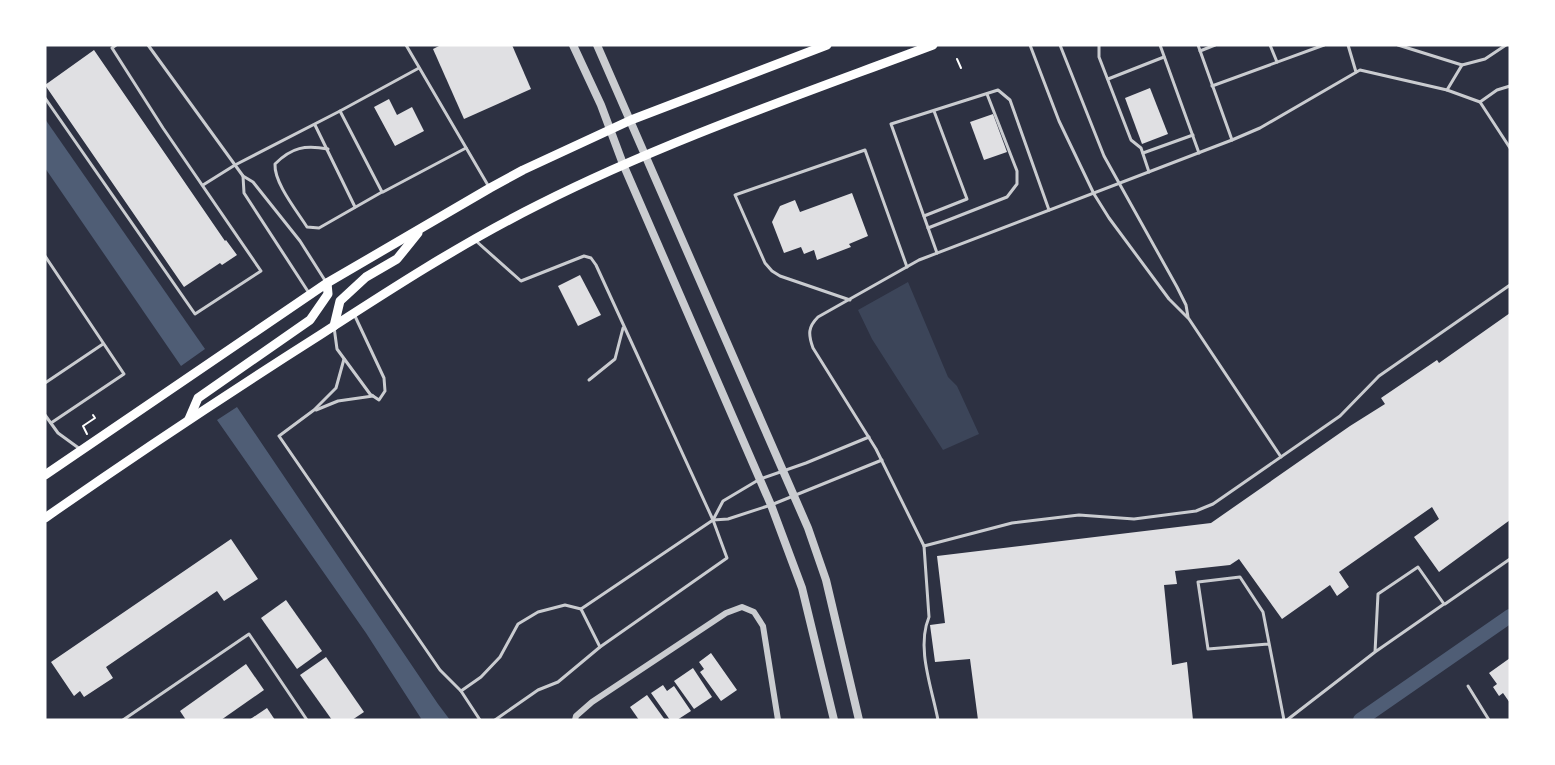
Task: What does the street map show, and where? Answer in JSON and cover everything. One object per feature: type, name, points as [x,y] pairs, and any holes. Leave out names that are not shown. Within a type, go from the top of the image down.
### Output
[{"type":"main road","points":[[45,475],[327,283],[490,188],[523,170],[631,120],[828,45]]},
{"type":"main road","points":[[45,518],[189,419],[353,312],[443,256],[535,206],[646,154],[933,45]]},
{"type":"main road","points":[[334,326],[340,301],[366,277],[397,259],[422,228]]},
{"type":"main road","points":[[189,419],[198,398],[310,320],[328,294],[327,283]]},
{"type":"street","points":[[573,45],[771,505],[802,588],[834,720]]},
{"type":"street","points":[[597,45],[795,495],[826,580],[859,720]]},
{"type":"street","points":[[575,720],[576,716],[592,702],[726,613],[742,607],[754,612],[763,626],[778,720]]},
{"type":"lane","points":[[45,98],[195,314],[261,271],[112,48],[116,45]]},
{"type":"lane","points":[[148,45],[243,176],[253,182],[300,241],[327,283]]},
{"type":"lane","points":[[406,45],[490,188]]},
{"type":"lane","points":[[1030,45],[1059,121],[1094,194],[1169,299],[1189,319],[1281,457]]},
{"type":"lane","points":[[1060,45],[1104,156],[1177,287],[1186,305],[1189,319]]},
{"type":"lane","points":[[1099,45],[1099,57],[1131,140],[1143,153],[1149,172]]},
{"type":"lane","points":[[1160,45],[1199,153]]},
{"type":"lane","points":[[1198,45],[1232,140]]},
{"type":"lane","points":[[1200,51],[1215,45]]},
{"type":"lane","points":[[1270,45],[1277,62]]},
{"type":"lane","points":[[1212,86],[1324,45]]},
{"type":"lane","points":[[1348,45],[1356,72]]},
{"type":"lane","points":[[1398,45],[1461,65],[1485,58],[1506,45]]},
{"type":"lane","points":[[1108,79],[1164,57]]},
{"type":"lane","points":[[1448,90],[1461,65]]},
{"type":"lane","points":[[203,185],[235,165],[419,68]]},
{"type":"lane","points":[[938,720],[924,649],[925,627],[929,617],[924,546],[882,460],[813,348],[809,337],[810,325],[818,317],[907,267],[937,253],[1260,128],[1360,70],[1448,90],[1480,102],[1510,148]]},
{"type":"lane","points":[[1480,102],[1497,90],[1510,86]]},
{"type":"lane","points":[[937,253],[891,124],[998,90],[1010,100],[1049,210]]},
{"type":"lane","points":[[928,228],[1007,197],[1017,184],[1017,171],[987,94]]},
{"type":"lane","points":[[924,216],[966,199],[934,110]]},
{"type":"lane","points":[[340,111],[382,192]]},
{"type":"lane","points":[[315,124],[355,207]]},
{"type":"lane","points":[[1143,153],[1193,135]]},
{"type":"lane","points":[[328,149],[302,146],[283,156],[275,164],[279,180],[307,227],[319,228],[466,148]]},
{"type":"lane","points":[[850,300],[780,276],[772,271],[765,263],[735,195],[865,150],[907,267]]},
{"type":"lane","points":[[243,176],[244,193],[310,295]]},
{"type":"lane","points":[[474,239],[521,281],[585,256],[591,258],[713,520],[727,558],[600,648],[558,682],[538,690],[495,720]]},
{"type":"lane","points":[[45,256],[124,374],[51,423]]},
{"type":"lane","points":[[924,546],[1012,523],[1079,515],[1134,519],[1196,511],[1213,504],[1340,416],[1379,376],[1510,285]]},
{"type":"lane","points":[[334,326],[337,349],[373,396],[379,400],[385,391],[384,378],[353,312]]},
{"type":"lane","points":[[589,380],[615,359],[624,326]]},
{"type":"lane","points":[[45,383],[104,344]]},
{"type":"lane","points":[[344,359],[336,388],[314,410],[279,436],[440,670],[460,691],[480,720]]},
{"type":"lane","points":[[314,410],[338,401],[373,396]]},
{"type":"lane","points":[[45,415],[58,433],[82,450]]},
{"type":"lane","points":[[460,691],[481,677],[500,657],[518,624],[538,612],[565,605],[581,609],[713,520],[723,501],[760,479],[869,437]]},
{"type":"lane","points":[[713,520],[728,519],[771,505],[882,460]]},
{"type":"lane","points":[[1268,644],[1208,650],[1198,582],[1240,577],[1263,612],[1285,720],[1375,652],[1510,560]]},
{"type":"lane","points":[[1375,652],[1378,594],[1418,567],[1444,604]]},
{"type":"lane","points":[[581,609],[600,648]]},
{"type":"lane","points":[[123,720],[249,634],[307,720]]},
{"type":"lane","points":[[1468,686],[1489,720]]},
{"type":"path","points":[[957,60],[961,68]]},
{"type":"path","points":[[87,434],[83,426],[95,418],[93,415]]},
{"type":"shaded area","points":[[45,119],[205,349],[181,366],[45,168]]},
{"type":"shaded area","points":[[908,282],[948,377],[957,386],[979,434],[943,450],[872,339],[858,310]]},
{"type":"shaded area","points":[[237,407],[450,720],[422,720],[366,633],[217,420]]},
{"type":"building","points":[[441,45],[512,45],[531,89],[464,119],[433,49]]},
{"type":"building","points":[[94,50],[225,241],[237,255],[222,265],[220,263],[184,287],[45,85]]},
{"type":"building","points":[[1150,88],[1168,134],[1142,144],[1125,98]]},
{"type":"building","points":[[389,99],[397,115],[412,107],[424,131],[395,146],[374,107]]},
{"type":"building","points":[[993,114],[1007,152],[984,160],[970,122]]},
{"type":"building","points":[[852,193],[868,236],[849,244],[851,247],[817,260],[814,250],[804,254],[801,247],[784,253],[772,222],[780,206],[795,200],[800,212]]},
{"type":"building","points":[[580,275],[601,315],[578,326],[558,286]]},
{"type":"building","points":[[1510,313],[1510,520],[1439,572],[1414,537],[1439,519],[1432,507],[1339,572],[1349,587],[1337,596],[1330,585],[1282,619],[1239,559],[1230,565],[1175,571],[1177,584],[1164,585],[1172,665],[1187,662],[1193,720],[978,720],[970,659],[935,662],[930,625],[945,623],[937,556],[1211,523],[1385,404],[1381,398],[1437,360],[1439,363]]},
{"type":"building","points":[[231,539],[258,579],[224,601],[217,591],[106,667],[113,678],[84,697],[80,691],[74,696],[51,662]]},
{"type":"building","points":[[286,600],[322,651],[297,669],[261,618]]},
{"type":"building","points":[[711,653],[737,690],[721,701],[700,672],[704,669],[699,662]]},
{"type":"building","points":[[326,657],[364,712],[352,720],[332,720],[300,675]]},
{"type":"building","points":[[1510,658],[1510,703],[1503,693],[1499,696],[1493,687],[1497,684],[1489,673]]},
{"type":"building","points":[[246,664],[264,690],[221,720],[186,720],[180,711]]},
{"type":"building","points":[[693,668],[712,697],[694,709],[674,681]]},
{"type":"building","points":[[663,685],[667,691],[674,686],[691,711],[677,720],[670,720],[651,693]]},
{"type":"building","points":[[647,695],[665,720],[639,720],[630,707]]},
{"type":"building","points":[[267,708],[275,720],[249,720]]},
{"type":"waterway","points":[[1360,720],[1510,616]]}]
